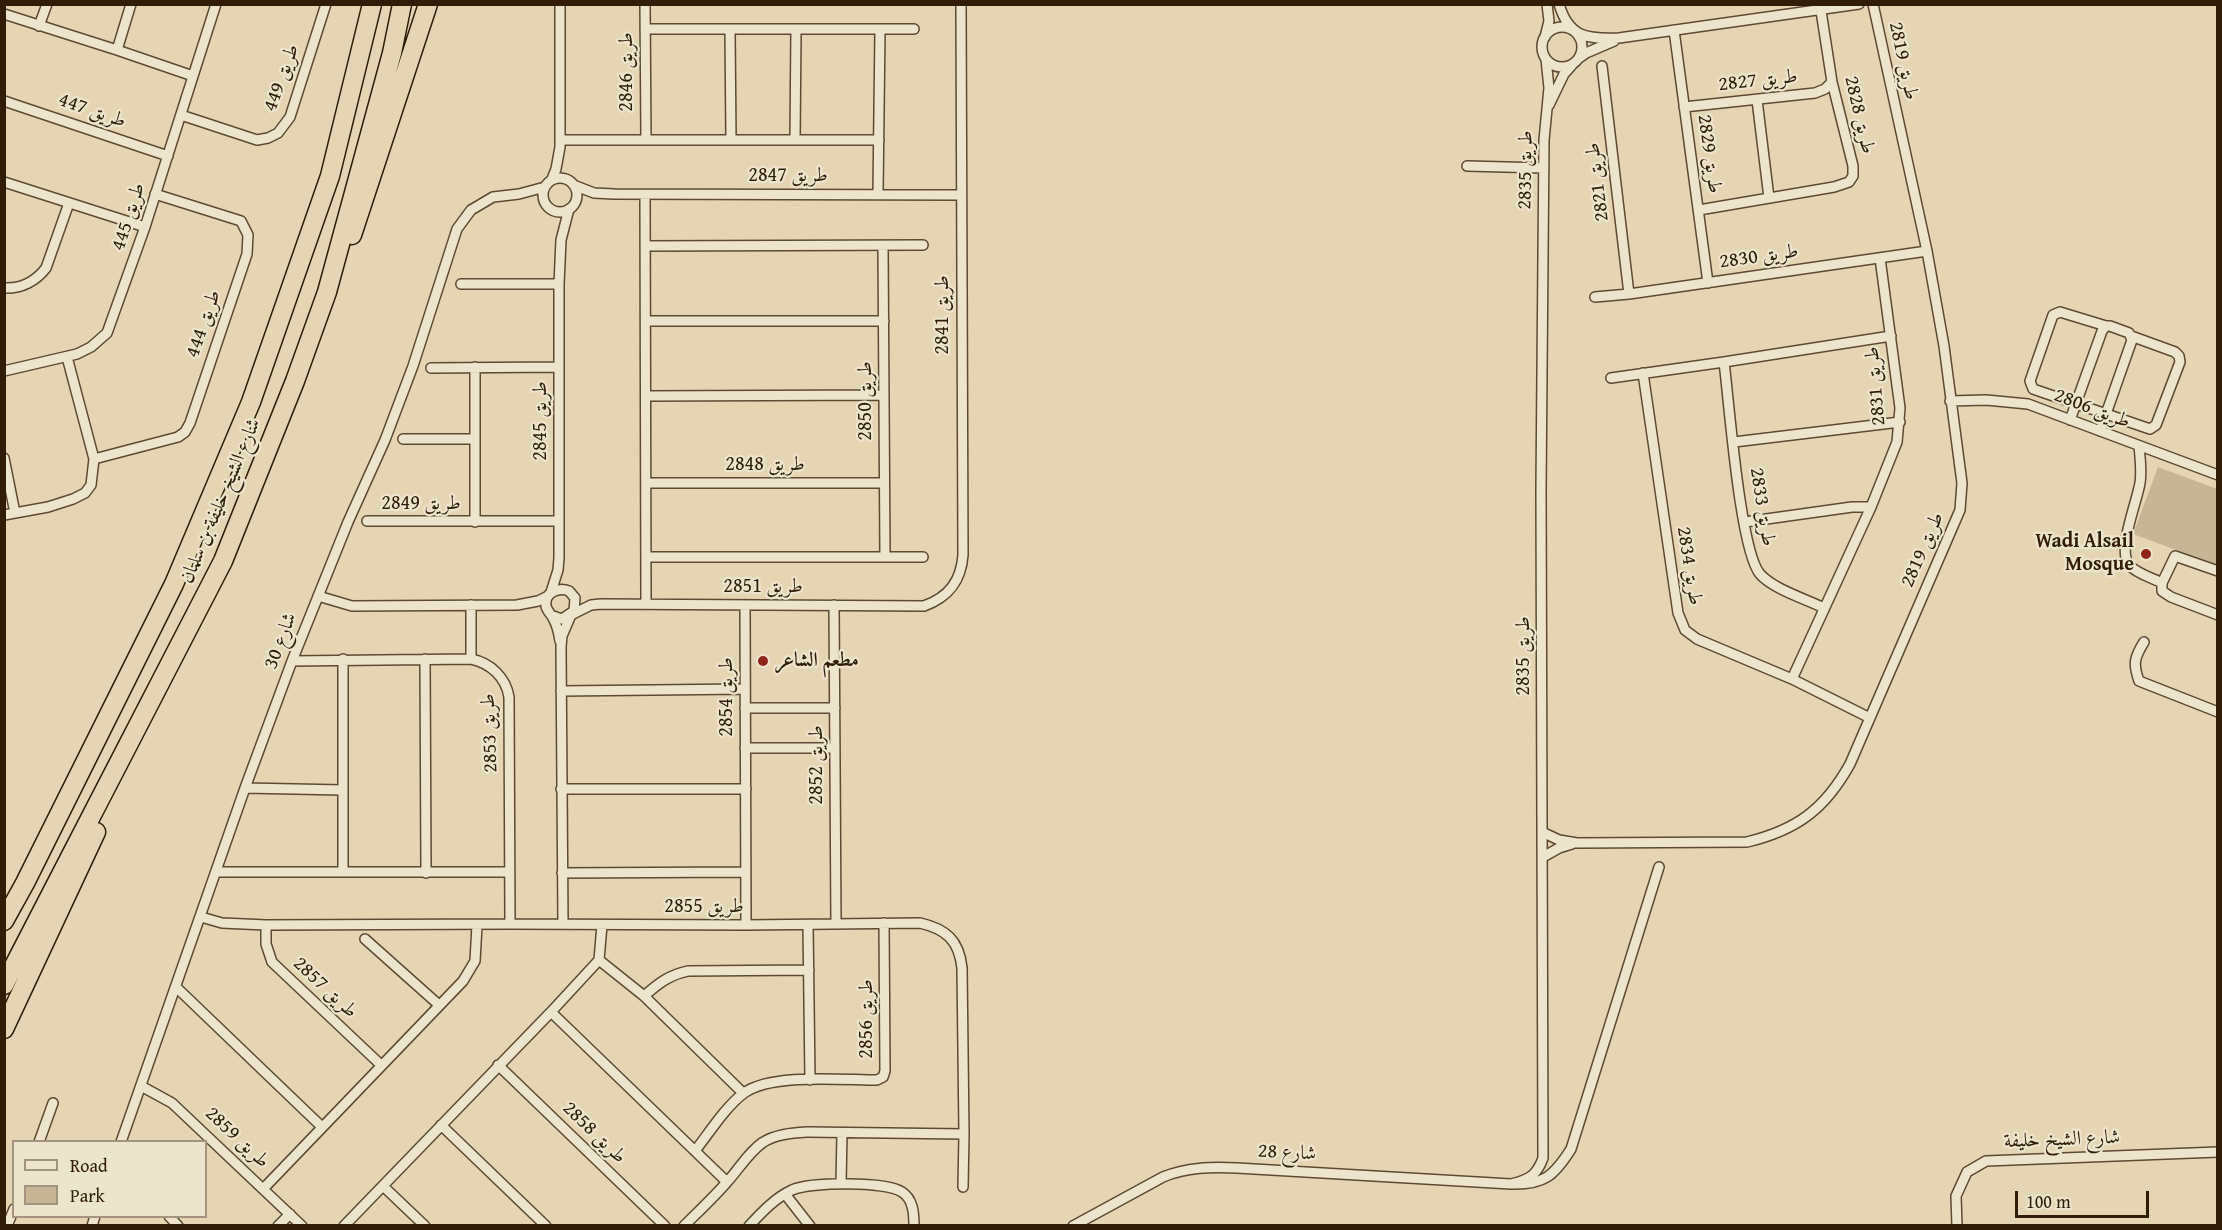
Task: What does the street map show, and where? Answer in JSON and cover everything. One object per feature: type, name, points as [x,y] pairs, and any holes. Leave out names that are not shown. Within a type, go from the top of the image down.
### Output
[{"type":"highway","points":[[312,226],[322,172],[345,83],[359,4]]},
{"type":"highway","name":"شارع الشيخ خليفة بن سلمان","points":[[4,921],[25,884],[174,584],[251,402],[330,176],[372,4]]},
{"type":"highway","name":"شارع الشيخ خليفة بن سلمان","points":[[4,985],[223,561],[295,381],[327,292],[392,53],[402,4]]},
{"type":"highway","points":[[327,292],[358,222],[428,4]]},
{"type":"highway","points":[[4,1029],[121,780],[135,734]]},
{"type":"street","points":[[39,26],[47,4]]},
{"type":"street","points":[[117,50],[132,4]]},
{"type":"street","name":"طريق 445","points":[[4,371],[67,357],[91,347],[107,333],[145,227],[216,4]]},
{"type":"street","name":"طريق 449","points":[[181,115],[256,140],[278,133],[292,111],[326,4]]},
{"type":"street","points":[[560,4],[560,143],[552,179],[545,187],[543,194],[544,201],[551,209],[560,212],[572,206],[578,195],[560,143]]},
{"type":"street","name":"طريق 2846","points":[[645,4],[646,140]]},
{"type":"street","name":"طريق 2841","points":[[924,606],[948,593],[957,582],[962,569],[961,4]]},
{"type":"street","points":[[1559,4],[1563,16],[1581,41],[1581,52],[1577,60]]},
{"type":"street","points":[[1545,37],[1559,28],[1570,29],[1585,37],[1619,38],[1859,4]]},
{"type":"street","name":"طريق 2819","points":[[1542,832],[1559,840],[1577,843],[1722,844],[1747,842],[1772,836],[1812,813],[1827,799],[1850,764],[1960,510],[1962,483],[1944,346],[1927,251],[1873,4]]},
{"type":"street","points":[[1546,6],[1548,21],[1542,48],[1546,59],[1560,67],[1566,67],[1619,38]]},
{"type":"street","name":"طريق 2828","points":[[1699,210],[1842,186],[1853,176],[1852,157],[1832,82],[1821,11]]},
{"type":"street","points":[[4,14],[194,76]]},
{"type":"street","points":[[645,29],[914,28]]},
{"type":"street","points":[[795,140],[796,29]]},
{"type":"street","points":[[878,194],[880,29]]},
{"type":"street","points":[[730,30],[731,140]]},
{"type":"street","name":"طريق 2829","points":[[1674,30],[1708,283]]},
{"type":"street","name":"طريق 2835","points":[[1512,1184],[1533,1176],[1539,1170],[1544,1158],[1541,489],[1544,168],[1549,88],[1546,59]]},
{"type":"street","name":"طريق 2835","points":[[1546,110],[1564,74],[1577,60]]},
{"type":"street","name":"طريق 2821","points":[[1602,66],[1629,294]]},
{"type":"street","name":"طريق 2827","points":[[1684,107],[1815,93],[1825,89],[1832,82]]},
{"type":"street","name":"طريق 447","points":[[4,100],[168,156]]},
{"type":"street","points":[[1757,100],[1769,198]]},
{"type":"street","name":"طريق 2846","points":[[560,143],[646,140],[879,140]]},
{"type":"street","points":[[1467,166],[1544,168]]},
{"type":"street","points":[[552,179],[560,177],[572,183]]},
{"type":"street","points":[[4,182],[145,227]]},
{"type":"street","name":"طريق 2847","points":[[572,183],[594,193],[645,195],[961,195]]},
{"type":"street","name":"شارع 30","points":[[122,1140],[292,661],[396,413],[457,229],[471,210],[493,197],[519,194],[545,187]]},
{"type":"street","name":"طريق 444","points":[[94,459],[170,440],[185,432],[247,254],[248,235],[241,221],[155,194]]},
{"type":"street","name":"شارع 30","points":[[519,194],[544,201]]},
{"type":"street","name":"طريق 2847","points":[[572,206],[594,197],[614,194]]},
{"type":"street","points":[[645,195],[646,604]]},
{"type":"street","points":[[4,288],[19,287],[41,275],[46,268],[69,202]]},
{"type":"street","name":"طريق 2845","points":[[550,594],[558,570],[559,558],[561,240],[572,206]]},
{"type":"street","name":"طريق 2845","points":[[551,209],[561,240]]},
{"type":"street","points":[[645,246],[922,245]]},
{"type":"street","name":"طريق 2850","points":[[883,246],[885,557]]},
{"type":"street","name":"طريق 2830","points":[[1595,297],[1927,251]]},
{"type":"street","name":"طريق 2831","points":[[1792,679],[1871,507],[1897,442],[1900,422],[1880,258]]},
{"type":"street","points":[[461,284],[559,284]]},
{"type":"street","points":[[2060,312],[2110,326],[2132,336],[2180,356],[2180,362],[2156,425],[2150,429],[2033,389],[2031,386],[2030,381],[2053,315],[2060,312]]},
{"type":"street","points":[[646,321],[884,321]]},
{"type":"street","points":[[2070,420],[2102,331],[2106,326]]},
{"type":"street","points":[[1611,378],[1891,336]]},
{"type":"street","points":[[2100,431],[2132,336]]},
{"type":"street","points":[[4,515],[48,507],[73,499],[84,493],[91,485],[94,459],[67,357]]},
{"type":"street","name":"طريق 2833","points":[[1724,362],[1751,556],[1759,573],[1766,579],[1824,608]]},
{"type":"street","name":"طريق 2849","points":[[475,367],[475,522]]},
{"type":"street","points":[[431,368],[559,367]]},
{"type":"street","name":"طريق 2834","points":[[1643,373],[1658,488],[1680,622],[1685,630],[1697,639],[1792,679],[1870,718]]},
{"type":"street","points":[[646,396],[884,396]]},
{"type":"street","name":"طريق 2806","points":[[1950,401],[1986,400],[2028,404],[2217,475]]},
{"type":"street","name":"طريق 2833","points":[[1734,442],[1900,422]]},
{"type":"street","points":[[404,439],[474,439]]},
{"type":"street","points":[[2139,446],[2140,481],[2125,542],[2126,556],[2128,564],[2134,569],[2162,583]]},
{"type":"street","points":[[4,458],[15,513]]},
{"type":"street","name":"طريق 2848","points":[[646,483],[884,483]]},
{"type":"street","points":[[1745,522],[1852,507],[1871,507]]},
{"type":"street","name":"طريق 2849","points":[[367,521],[559,521]]},
{"type":"street","points":[[2217,571],[2175,556],[2162,583],[2162,591],[2171,597],[2217,615]]},
{"type":"street","points":[[646,557],[923,557]]},
{"type":"street","name":"طريق 2845","points":[[559,558],[571,593]]},
{"type":"street","points":[[318,596],[352,606],[517,605],[538,601],[563,589],[571,593],[576,607],[562,636],[561,647],[563,924]]},
{"type":"street","name":"طريق 2851","points":[[571,593],[582,600],[601,604]]},
{"type":"street","points":[[550,594],[546,601],[561,647]]},
{"type":"street","name":"طريق 2851","points":[[571,615],[591,605],[601,604],[924,606]]},
{"type":"street","points":[[471,605],[471,659]]},
{"type":"street","points":[[517,605],[562,618],[571,615]]},
{"type":"street","name":"طريق 2854","points":[[745,605],[746,925]]},
{"type":"street","name":"طريق 2852","points":[[834,606],[836,924]]},
{"type":"street","points":[[2144,642],[2134,666],[2139,681],[2217,712]]},
{"type":"street","points":[[343,659],[343,872]]},
{"type":"street","points":[[425,659],[426,873]]},
{"type":"street","name":"طريق 2853","points":[[292,661],[471,659],[481,661],[500,675],[507,686],[509,697],[510,924]]},
{"type":"street","points":[[561,691],[745,689]]},
{"type":"street","points":[[745,708],[835,708]]},
{"type":"street","points":[[745,748],[835,748]]},
{"type":"street","points":[[245,788],[343,790]]},
{"type":"street","points":[[561,789],[746,789]]},
{"type":"street","name":"طريق 2819","points":[[1543,857],[1559,848],[1577,843]]},
{"type":"street","name":"شارع 28","points":[[1073,1226],[1163,1177],[1192,1168],[1237,1168],[1529,1185],[1542,1181],[1557,1169],[1570,1149],[1659,867]]},
{"type":"street","points":[[216,872],[510,872]]},
{"type":"street","points":[[562,873],[746,872]]},
{"type":"street","name":"طريق 2855","points":[[201,917],[222,923],[266,925],[920,923],[935,927],[944,932],[960,952],[962,968],[963,1187]]},
{"type":"street","name":"طريق 2856","points":[[743,1093],[777,1081],[877,1080],[883,1077],[885,1071],[884,923]]},
{"type":"street","name":"طريق 2857","points":[[266,925],[268,954],[272,962],[381,1065]]},
{"type":"street","points":[[264,1188],[470,972],[475,961],[477,925]]},
{"type":"street","points":[[344,1226],[599,960],[603,925]]},
{"type":"street","points":[[808,925],[810,1080]]},
{"type":"street","points":[[365,939],[439,1005]]},
{"type":"street","points":[[599,960],[644,996],[743,1093],[695,1151]]},
{"type":"street","points":[[644,996],[663,979],[688,971],[809,970]]},
{"type":"street","points":[[176,987],[321,1127]]},
{"type":"street","points":[[551,1012],[727,1182]]},
{"type":"street","name":"طريق 2858","points":[[498,1065],[665,1226]]},
{"type":"street","name":"طريق 2859","points":[[141,1086],[172,1103],[302,1226]]},
{"type":"street","points":[[40,1140],[53,1103]]},
{"type":"street","points":[[441,1125],[546,1226]]},
{"type":"street","points":[[684,1226],[764,1142],[792,1133],[964,1134]]},
{"type":"street","points":[[841,1184],[842,1133]]},
{"type":"street","name":"شارع الشيخ خليفة","points":[[1957,1226],[1956,1196],[1967,1172],[1986,1161],[2217,1152]]},
{"type":"street","points":[[749,1226],[761,1212],[794,1190],[812,1185],[841,1184],[891,1187],[904,1193],[913,1208],[914,1226]]},
{"type":"street","points":[[383,1186],[425,1226]]},
{"type":"street","points":[[786,1194],[810,1226]]},
{"type":"street","points":[[278,1226],[290,1214]]},
{"type":"green space","points":[[2158,467],[2217,489],[2217,565],[2133,534]]},
{"type":"place","name":"Wadi Alsail Mosque","points":[[2146,554]]},
{"type":"place","name":"مطعم الشاعر","points":[[763,661]]}]
